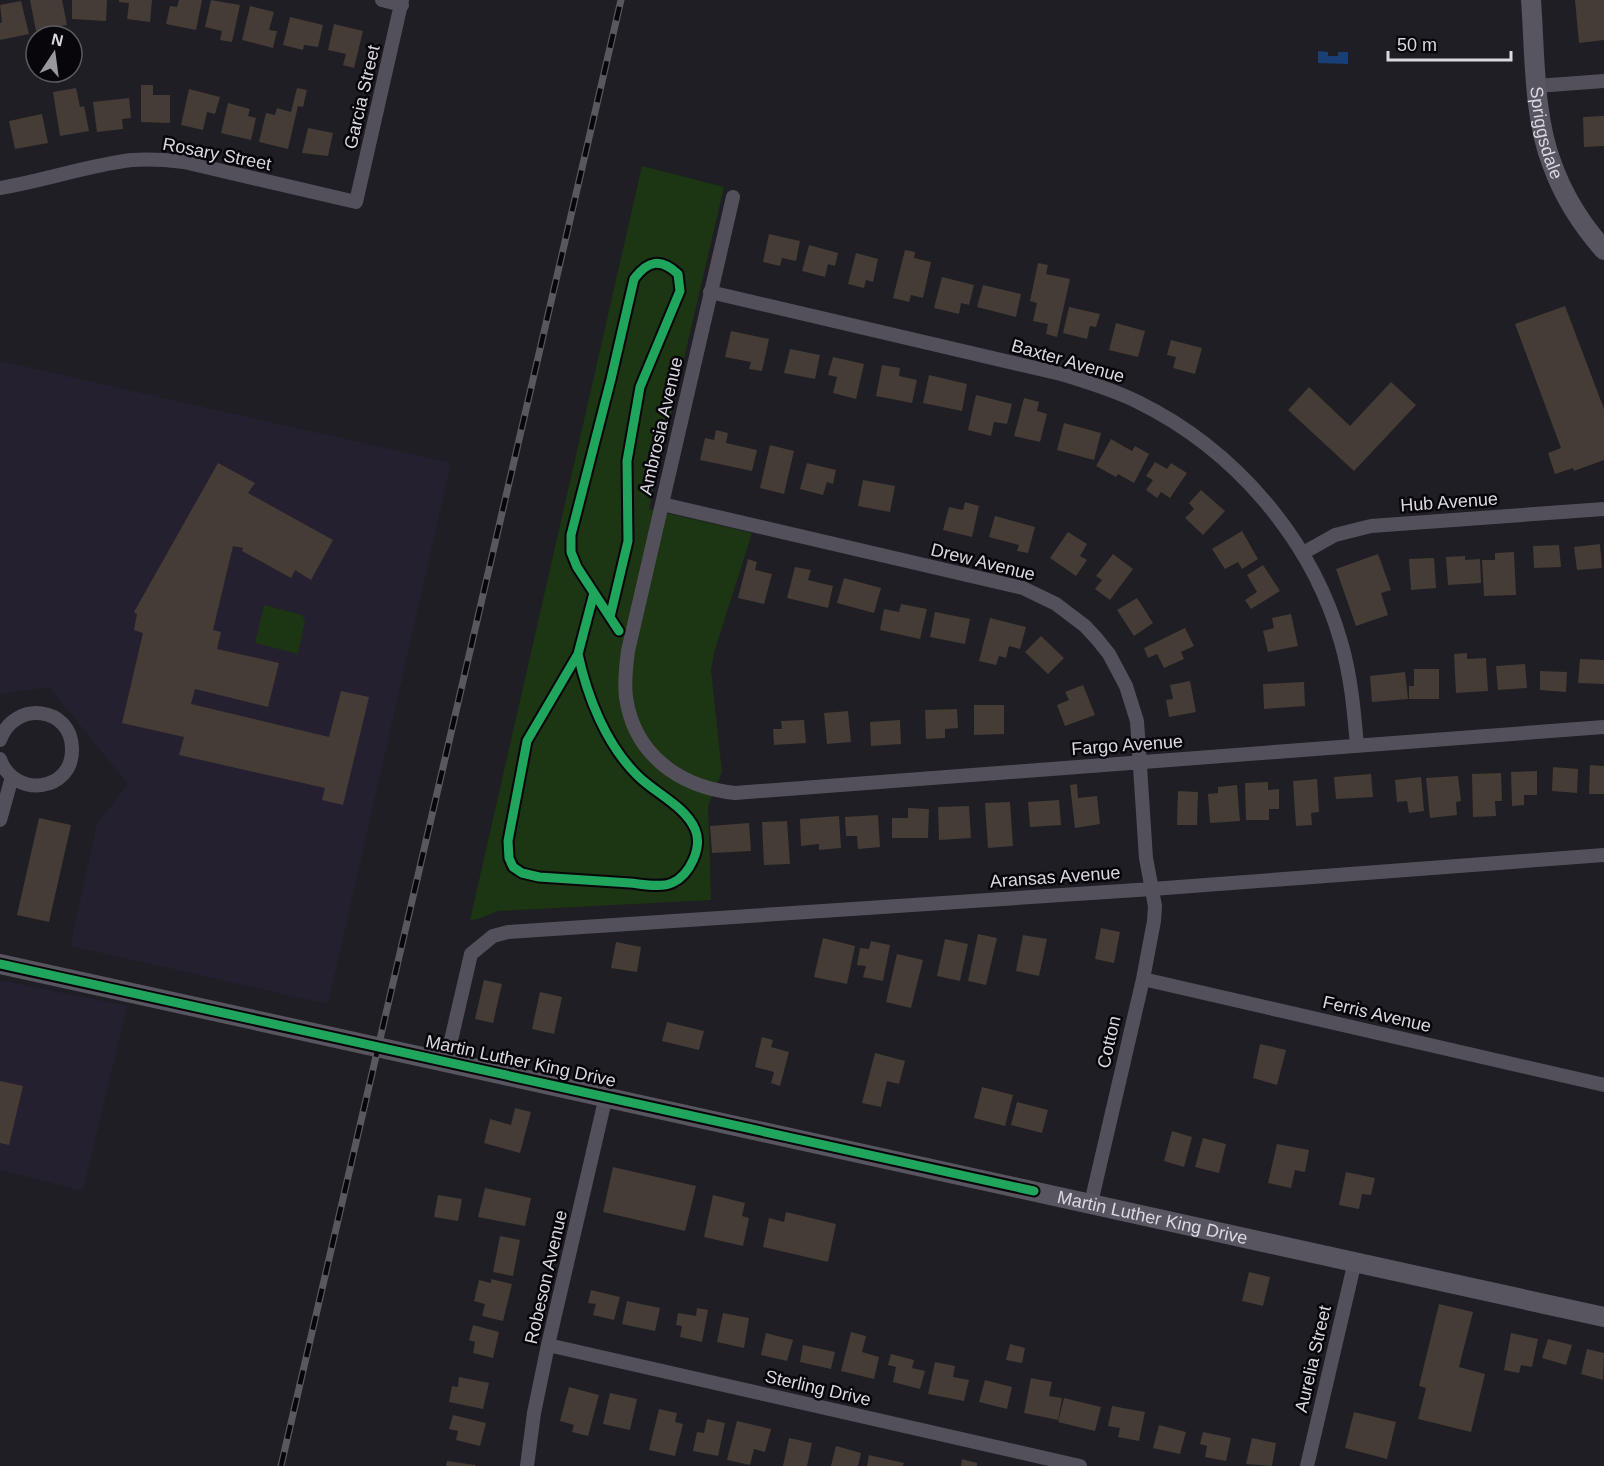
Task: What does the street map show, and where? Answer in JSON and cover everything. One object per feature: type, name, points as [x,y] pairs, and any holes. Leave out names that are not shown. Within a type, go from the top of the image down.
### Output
[{"type":"main road","name":"Spriggsdale","points":[[1531,0],[1537,86],[1543,134],[1551,163],[1577,214],[1604,250]]},
{"type":"main road","name":"Martin Luther King Drive","points":[[0,964],[1604,1317]]},
{"type":"street","points":[[382,0],[402,2]]},
{"type":"street","name":"Garcia Street","points":[[356,202],[402,2]]},
{"type":"street","points":[[1537,86],[1604,81]]},
{"type":"street","name":"Rosary Street","points":[[0,188],[133,160],[159,159],[184,162],[356,202]]},
{"type":"street","name":"Ambrosia Avenue","points":[[659,763],[647,748],[633,723],[626,698],[625,673],[628,651],[733,196]]},
{"type":"street","name":"Baxter Avenue","points":[[710,292],[1061,374],[1101,386],[1138,402],[1190,434],[1238,472],[1266,502],[1303,553],[1328,603],[1341,642],[1350,682],[1358,746]]},
{"type":"street","name":"Drew Avenue","points":[[662,504],[1023,588],[1048,600],[1085,626],[1103,646],[1118,669],[1134,712],[1140,762],[1146,858],[1152,889]]},
{"type":"street","name":"Hub Avenue","points":[[1303,553],[1335,535],[1371,526],[1604,509]]},
{"type":"street","points":[[0,740],[3,725],[23,715],[42,713],[59,721],[66,728],[72,747],[69,765],[56,780],[48,784],[29,785],[12,777],[5,770],[0,759]]},
{"type":"street","name":"Fargo Avenue","points":[[659,763],[691,783],[714,791],[735,793],[1604,727]]},
{"type":"street","points":[[0,820],[12,777]]},
{"type":"street","name":"Aransas Avenue","points":[[446,1062],[471,954],[493,936],[508,932],[1152,889],[1604,855]]},
{"type":"street","name":"Cotton","points":[[1090,1203],[1143,979],[1154,921],[1155,906],[1152,889]]},
{"type":"street","name":"Ferris Avenue","points":[[1143,979],[1604,1085]]},
{"type":"street","name":"Robeson Avenue","points":[[527,1466],[534,1413],[548,1345],[606,1096]]},
{"type":"street","name":"Aurelia Street","points":[[1307,1466],[1355,1261]]},
{"type":"street","name":"Sterling Drive","points":[[548,1345],[1080,1466]]},
{"type":"shaded area","points":[[0,361],[451,463],[328,1004],[70,946],[97,824],[128,784],[49,687],[0,694]]},
{"type":"shaded area","points":[[0,980],[127,1006],[83,1191],[0,1170]]},
{"type":"green space","points":[[642,166],[724,187],[649,509],[752,533],[714,653],[711,670],[722,772],[708,806],[711,900],[498,911],[470,920]]},
{"type":"green space","points":[[264,605],[302,615],[305,621],[298,654],[255,643]]},
{"type":"water","points":[[1318,51],[1328,52],[1328,56],[1338,56],[1338,52],[1348,52],[1348,64],[1318,63]]},
{"type":"building","points":[[30,0],[62,0],[67,24],[35,24]]},
{"type":"building","points":[[72,0],[107,0],[106,21],[72,19]]},
{"type":"building","points":[[119,0],[152,0],[150,22],[127,19],[129,3],[119,2]]},
{"type":"building","points":[[179,0],[202,0],[196,30],[166,24],[170,6],[177,7]]},
{"type":"building","points":[[211,0],[240,5],[232,42],[220,40],[222,31],[205,27]]},
{"type":"building","points":[[1575,0],[1604,0],[1604,40],[1579,43]]},
{"type":"building","points":[[21,1],[27,24],[24,24],[24,35],[0,40],[0,23],[2,22],[0,5]]},
{"type":"building","points":[[250,6],[274,12],[269,30],[277,31],[273,48],[242,40]]},
{"type":"building","points":[[290,17],[323,25],[318,47],[304,45],[303,50],[283,45]]},
{"type":"building","points":[[334,24],[363,31],[354,68],[343,65],[346,54],[328,50]]},
{"type":"building","points":[[141,85],[153,85],[153,95],[170,95],[170,123],[141,122]]},
{"type":"building","points":[[76,88],[80,107],[84,106],[89,131],[60,136],[53,92]]},
{"type":"building","points":[[297,88],[307,90],[303,107],[298,106],[288,149],[259,142],[266,113],[275,115],[277,108],[291,112]]},
{"type":"building","points":[[189,89],[220,97],[215,114],[207,112],[203,130],[181,125]]},
{"type":"building","points":[[129,98],[131,118],[122,119],[123,129],[97,132],[93,102]]},
{"type":"building","points":[[228,103],[250,109],[248,116],[256,118],[251,140],[221,133]]},
{"type":"building","points":[[42,114],[48,143],[15,149],[9,121]]},
{"type":"building","points":[[1604,116],[1604,146],[1584,147],[1583,117]]},
{"type":"building","points":[[308,128],[333,133],[328,156],[302,153]]},
{"type":"building","points":[[769,234],[800,241],[796,261],[782,258],[780,266],[763,262]]},
{"type":"building","points":[[809,245],[838,253],[835,266],[828,264],[825,277],[802,271]]},
{"type":"building","points":[[905,250],[915,252],[914,258],[931,262],[923,298],[911,295],[909,302],[893,298]]},
{"type":"building","points":[[856,253],[878,259],[873,282],[866,280],[864,288],[848,284]]},
{"type":"building","points":[[1038,263],[1048,265],[1046,274],[1070,279],[1057,337],[1046,334],[1048,324],[1033,321],[1037,303],[1030,301]]},
{"type":"building","points":[[942,277],[974,285],[969,305],[961,303],[959,314],[934,308]]},
{"type":"building","points":[[983,285],[1021,294],[1016,317],[977,307]]},
{"type":"building","points":[[1565,306],[1604,409],[1604,460],[1574,471],[1573,468],[1555,474],[1548,453],[1561,448],[1515,324]]},
{"type":"building","points":[[1069,307],[1100,314],[1096,327],[1090,326],[1087,339],[1063,333]]},
{"type":"building","points":[[1116,323],[1145,331],[1138,357],[1109,350]]},
{"type":"building","points":[[731,331],[769,339],[762,371],[749,369],[751,362],[725,357]]},
{"type":"building","points":[[1171,340],[1202,348],[1195,374],[1173,368],[1176,357],[1167,355]]},
{"type":"building","points":[[790,349],[820,355],[815,379],[784,373]]},
{"type":"building","points":[[833,357],[864,364],[856,399],[833,393],[837,377],[828,375]]},
{"type":"building","points":[[882,365],[900,368],[899,376],[917,380],[912,403],[876,396]]},
{"type":"building","points":[[929,375],[967,384],[962,411],[923,403]]},
{"type":"building","points":[[1391,382],[1416,405],[1354,471],[1288,410],[1309,387],[1350,426]]},
{"type":"building","points":[[976,395],[1012,404],[1007,424],[994,422],[991,436],[968,430]]},
{"type":"building","points":[[1024,398],[1039,402],[1037,411],[1047,414],[1040,442],[1014,436]]},
{"type":"building","points":[[1064,423],[1101,433],[1094,460],[1057,450]]},
{"type":"building","points":[[716,430],[728,433],[726,443],[757,450],[752,471],[700,460],[705,438],[714,440]]},
{"type":"building","points":[[1111,439],[1132,451],[1135,446],[1149,454],[1134,483],[1118,474],[1116,477],[1096,466]]},
{"type":"building","points":[[770,445],[794,451],[784,494],[760,488]]},
{"type":"building","points":[[1155,462],[1167,469],[1171,463],[1187,473],[1170,498],[1161,492],[1157,498],[1146,490],[1153,480],[1146,476]]},
{"type":"building","points":[[218,463],[255,483],[248,493],[333,540],[311,580],[295,570],[291,578],[242,551],[243,548],[233,546],[213,630],[221,632],[217,649],[279,663],[268,707],[195,689],[191,704],[329,737],[341,691],[369,697],[343,805],[322,800],[325,788],[179,755],[184,737],[122,723],[143,633],[134,630],[137,614],[134,612]]},
{"type":"building","points":[[807,463],[836,470],[833,484],[827,482],[823,495],[800,489]]},
{"type":"building","points":[[863,480],[895,486],[890,512],[858,506]]},
{"type":"building","points":[[1201,490],[1225,511],[1203,535],[1185,518],[1194,509],[1189,503]]},
{"type":"building","points":[[965,502],[979,506],[972,537],[943,530],[949,507],[963,510]]},
{"type":"building","points":[[995,516],[1035,527],[1028,553],[1017,551],[1019,545],[989,537]]},
{"type":"building","points":[[1242,531],[1258,559],[1242,569],[1238,562],[1225,569],[1212,549]]},
{"type":"building","points":[[1068,532],[1087,544],[1080,556],[1087,560],[1076,576],[1050,558]]},
{"type":"building","points":[[1600,544],[1602,568],[1577,570],[1574,547]]},
{"type":"building","points":[[1559,545],[1561,567],[1534,568],[1533,546]]},
{"type":"building","points":[[1514,552],[1516,595],[1484,596],[1482,560],[1495,560],[1495,553]]},
{"type":"building","points":[[1113,554],[1133,569],[1110,600],[1095,589],[1102,580],[1096,576]]},
{"type":"building","points":[[1378,554],[1391,590],[1381,593],[1388,615],[1356,626],[1336,569]]},
{"type":"building","points":[[1465,556],[1465,560],[1480,559],[1481,583],[1448,585],[1446,557]]},
{"type":"building","points":[[1434,558],[1436,588],[1411,590],[1409,559]]},
{"type":"building","points":[[748,559],[757,562],[755,570],[772,574],[764,604],[738,598]]},
{"type":"building","points":[[1263,565],[1280,591],[1251,609],[1245,600],[1257,592],[1247,575]]},
{"type":"building","points":[[795,567],[811,570],[808,580],[833,586],[828,608],[787,598]]},
{"type":"building","points":[[844,578],[881,588],[874,613],[837,603]]},
{"type":"building","points":[[1137,598],[1153,623],[1134,636],[1117,610]]},
{"type":"building","points":[[901,604],[927,609],[920,639],[880,630],[884,609],[899,612]]},
{"type":"building","points":[[935,612],[970,619],[965,644],[930,637]]},
{"type":"building","points":[[1291,614],[1298,646],[1268,652],[1263,631],[1274,628],[1272,618]]},
{"type":"building","points":[[990,618],[1026,627],[1020,649],[1009,646],[1006,658],[999,656],[996,665],[979,661]]},
{"type":"building","points":[[1185,628],[1194,646],[1181,652],[1184,659],[1164,668],[1157,654],[1148,658],[1144,648]]},
{"type":"building","points":[[1041,636],[1064,658],[1048,674],[1025,652]]},
{"type":"building","points":[[1467,653],[1467,659],[1486,658],[1488,691],[1456,693],[1454,654]]},
{"type":"building","points":[[1580,659],[1604,660],[1604,684],[1578,683]]},
{"type":"building","points":[[1525,664],[1527,688],[1498,690],[1496,666]]},
{"type":"building","points":[[1414,669],[1439,669],[1439,699],[1409,699],[1409,686],[1414,686]]},
{"type":"building","points":[[1540,671],[1567,672],[1566,692],[1540,690]]},
{"type":"building","points":[[1405,672],[1408,699],[1372,702],[1370,676]]},
{"type":"building","points":[[1190,681],[1196,712],[1169,717],[1166,700],[1173,699],[1170,685]]},
{"type":"building","points":[[1304,682],[1305,706],[1264,709],[1263,684]]},
{"type":"building","points":[[1083,685],[1095,715],[1065,726],[1057,705],[1069,700],[1065,692]]},
{"type":"building","points":[[974,705],[1004,705],[1004,734],[974,735]]},
{"type":"building","points":[[957,709],[958,728],[945,729],[945,738],[926,739],[925,710]]},
{"type":"building","points":[[848,711],[851,742],[827,744],[824,713]]},
{"type":"building","points":[[804,720],[806,743],[774,745],[773,729],[782,729],[781,721]]},
{"type":"building","points":[[900,720],[901,744],[871,746],[870,722]]},
{"type":"building","points":[[1590,765],[1604,766],[1604,794],[1589,794]]},
{"type":"building","points":[[1553,767],[1578,769],[1577,793],[1552,791]]},
{"type":"building","points":[[1537,771],[1537,795],[1524,795],[1524,805],[1512,806],[1511,772]]},
{"type":"building","points":[[1501,773],[1502,801],[1495,801],[1496,816],[1473,817],[1472,774]]},
{"type":"building","points":[[1371,774],[1373,797],[1336,799],[1334,777]]},
{"type":"building","points":[[1458,776],[1461,801],[1456,802],[1457,815],[1430,818],[1426,778]]},
{"type":"building","points":[[1421,777],[1424,811],[1409,813],[1407,801],[1397,802],[1395,780]]},
{"type":"building","points":[[1317,779],[1319,812],[1311,813],[1312,825],[1296,826],[1293,781]]},
{"type":"building","points":[[1268,782],[1268,790],[1279,789],[1279,809],[1269,809],[1269,820],[1246,820],[1245,783]]},
{"type":"building","points":[[1077,784],[1078,798],[1097,796],[1100,824],[1075,828],[1070,785]]},
{"type":"building","points":[[1237,785],[1240,821],[1210,823],[1208,794],[1218,793],[1218,787]]},
{"type":"building","points":[[1178,791],[1198,792],[1197,825],[1177,825]]},
{"type":"building","points":[[1059,800],[1061,825],[1030,827],[1028,802]]},
{"type":"building","points":[[1010,802],[1013,846],[988,848],[985,803]]},
{"type":"building","points":[[969,806],[971,838],[939,840],[938,807]]},
{"type":"building","points":[[908,808],[929,809],[928,838],[892,838],[892,818],[908,818]]},
{"type":"building","points":[[878,815],[880,847],[858,849],[857,836],[846,836],[845,817]]},
{"type":"building","points":[[839,816],[841,848],[819,850],[819,844],[801,846],[800,819]]},
{"type":"building","points":[[39,818],[71,825],[49,922],[17,915]]},
{"type":"building","points":[[787,821],[790,864],[764,865],[762,822]]},
{"type":"building","points":[[749,823],[751,851],[712,853],[710,826]]},
{"type":"building","points":[[1101,928],[1120,932],[1114,963],[1095,959]]},
{"type":"building","points":[[978,934],[997,938],[986,985],[968,981]]},
{"type":"building","points":[[1023,935],[1047,939],[1039,976],[1016,971]]},
{"type":"building","points":[[823,938],[855,946],[847,984],[814,977]]},
{"type":"building","points":[[945,939],[968,944],[960,981],[937,976]]},
{"type":"building","points":[[871,941],[890,945],[883,981],[863,977],[866,966],[857,965],[860,948],[869,949]]},
{"type":"building","points":[[616,942],[641,947],[637,972],[611,968]]},
{"type":"building","points":[[897,954],[923,960],[911,1008],[886,1002]]},
{"type":"building","points":[[484,980],[502,984],[493,1023],[475,1019]]},
{"type":"building","points":[[540,992],[562,997],[554,1034],[532,1029]]},
{"type":"building","points":[[667,1022],[704,1031],[699,1050],[662,1041]]},
{"type":"building","points":[[762,1037],[773,1040],[771,1047],[789,1052],[780,1086],[771,1083],[774,1072],[755,1067]]},
{"type":"building","points":[[1260,1044],[1286,1050],[1277,1085],[1253,1078]]},
{"type":"building","points":[[875,1053],[905,1061],[899,1084],[887,1081],[881,1107],[862,1103]]},
{"type":"building","points":[[0,1081],[23,1086],[9,1145],[0,1143]]},
{"type":"building","points":[[982,1087],[1013,1095],[1005,1126],[974,1118]]},
{"type":"building","points":[[1017,1102],[1048,1110],[1042,1133],[1011,1125]]},
{"type":"building","points":[[515,1108],[531,1112],[520,1153],[484,1143],[490,1119],[511,1125]]},
{"type":"building","points":[[1172,1131],[1192,1137],[1184,1167],[1164,1161]]},
{"type":"building","points":[[1203,1138],[1226,1144],[1219,1173],[1195,1167]]},
{"type":"building","points":[[1277,1144],[1309,1150],[1305,1172],[1295,1170],[1291,1188],[1268,1183]]},
{"type":"building","points":[[613,1167],[696,1186],[685,1231],[603,1212]]},
{"type":"building","points":[[1346,1172],[1375,1178],[1371,1195],[1362,1194],[1359,1209],[1339,1205]]},
{"type":"building","points":[[485,1188],[531,1198],[525,1226],[478,1217]]},
{"type":"building","points":[[438,1195],[462,1199],[458,1221],[434,1217]]},
{"type":"building","points":[[713,1195],[745,1203],[742,1216],[749,1218],[743,1246],[704,1237]]},
{"type":"building","points":[[786,1212],[836,1224],[828,1262],[763,1247],[769,1218],[784,1222]]},
{"type":"building","points":[[500,1236],[520,1240],[513,1276],[493,1272]]},
{"type":"building","points":[[1249,1272],[1270,1277],[1263,1306],[1242,1301]]},
{"type":"building","points":[[491,1279],[512,1284],[503,1321],[482,1316],[485,1304],[474,1301],[479,1280],[491,1283]]},
{"type":"building","points":[[591,1290],[620,1297],[614,1320],[593,1315],[596,1304],[588,1303]]},
{"type":"building","points":[[627,1301],[660,1308],[655,1331],[622,1324]]},
{"type":"building","points":[[1439,1304],[1473,1312],[1459,1367],[1485,1374],[1471,1432],[1418,1419],[1426,1388],[1419,1386]]},
{"type":"building","points":[[697,1308],[708,1310],[702,1342],[680,1337],[682,1326],[676,1325],[678,1313],[696,1316]]},
{"type":"building","points":[[723,1313],[749,1318],[744,1348],[717,1342]]},
{"type":"building","points":[[473,1325],[499,1332],[493,1358],[473,1353],[475,1342],[469,1340]]},
{"type":"building","points":[[851,1332],[866,1336],[862,1352],[879,1357],[874,1379],[841,1371]]},
{"type":"building","points":[[766,1333],[793,1340],[787,1361],[761,1355]]},
{"type":"building","points":[[1511,1333],[1538,1339],[1532,1367],[1521,1365],[1519,1373],[1504,1370]]},
{"type":"building","points":[[1548,1339],[1572,1345],[1566,1365],[1542,1358]]},
{"type":"building","points":[[1010,1344],[1025,1348],[1022,1363],[1006,1360]]},
{"type":"building","points":[[803,1345],[835,1352],[831,1369],[800,1362]]},
{"type":"building","points":[[1587,1349],[1604,1353],[1603,1380],[1581,1374]]},
{"type":"building","points":[[891,1354],[914,1360],[912,1368],[925,1371],[920,1389],[893,1382],[896,1367],[888,1365]]},
{"type":"building","points":[[935,1362],[955,1366],[953,1377],[969,1380],[964,1401],[928,1394]]},
{"type":"building","points":[[459,1377],[489,1383],[483,1409],[449,1402],[452,1386],[458,1387]]},
{"type":"building","points":[[1031,1378],[1052,1382],[1049,1396],[1062,1398],[1058,1420],[1024,1413]]},
{"type":"building","points":[[985,1380],[1012,1387],[1007,1409],[979,1402]]},
{"type":"building","points":[[569,1387],[599,1395],[588,1436],[572,1432],[574,1425],[560,1421]]},
{"type":"building","points":[[610,1393],[637,1399],[630,1430],[603,1424]]},
{"type":"building","points":[[1064,1398],[1101,1407],[1095,1431],[1058,1422]]},
{"type":"building","points":[[1112,1406],[1145,1412],[1139,1441],[1118,1437],[1120,1428],[1108,1426]]},
{"type":"building","points":[[659,1409],[677,1413],[675,1422],[683,1424],[675,1456],[649,1450]]},
{"type":"building","points":[[1354,1412],[1396,1422],[1387,1459],[1345,1448]]},
{"type":"building","points":[[453,1415],[486,1423],[480,1446],[456,1440],[458,1431],[449,1429]]},
{"type":"building","points":[[707,1419],[725,1423],[718,1456],[693,1451],[697,1432],[704,1433]]},
{"type":"building","points":[[737,1421],[771,1429],[765,1452],[754,1449],[750,1465],[727,1460]]},
{"type":"building","points":[[1159,1425],[1186,1432],[1180,1454],[1153,1448]]},
{"type":"building","points":[[1203,1432],[1231,1438],[1226,1461],[1205,1457],[1207,1446],[1200,1444]]},
{"type":"building","points":[[789,1438],[812,1443],[807,1466],[783,1466]]},
{"type":"building","points":[[1252,1438],[1276,1443],[1272,1466],[1246,1464]]},
{"type":"building","points":[[836,1446],[861,1453],[858,1466],[831,1466]]},
{"type":"building","points":[[869,1455],[904,1463],[903,1466],[867,1466]]},
{"type":"building","points":[[962,1459],[977,1463],[977,1466],[961,1466]]},
{"type":"building","points":[[447,1461],[475,1465],[475,1466],[446,1466]]},
{"type":"railway","points":[[281,1466],[621,0]]},
{"type":"cycle path","points":[[610,617],[628,541],[627,461],[640,387],[680,291],[678,274],[666,265],[655,263],[644,268],[634,279],[571,535],[571,552],[577,567],[619,631]]},
{"type":"cycle path","points":[[578,654],[599,719],[616,750],[638,776],[684,813],[695,829],[697,844],[693,860],[684,874],[672,883],[651,885],[539,877],[522,873],[513,867],[509,858],[508,841],[527,741],[578,654],[594,593]]},
{"type":"cycle path","points":[[0,964],[1034,1191]]}]
